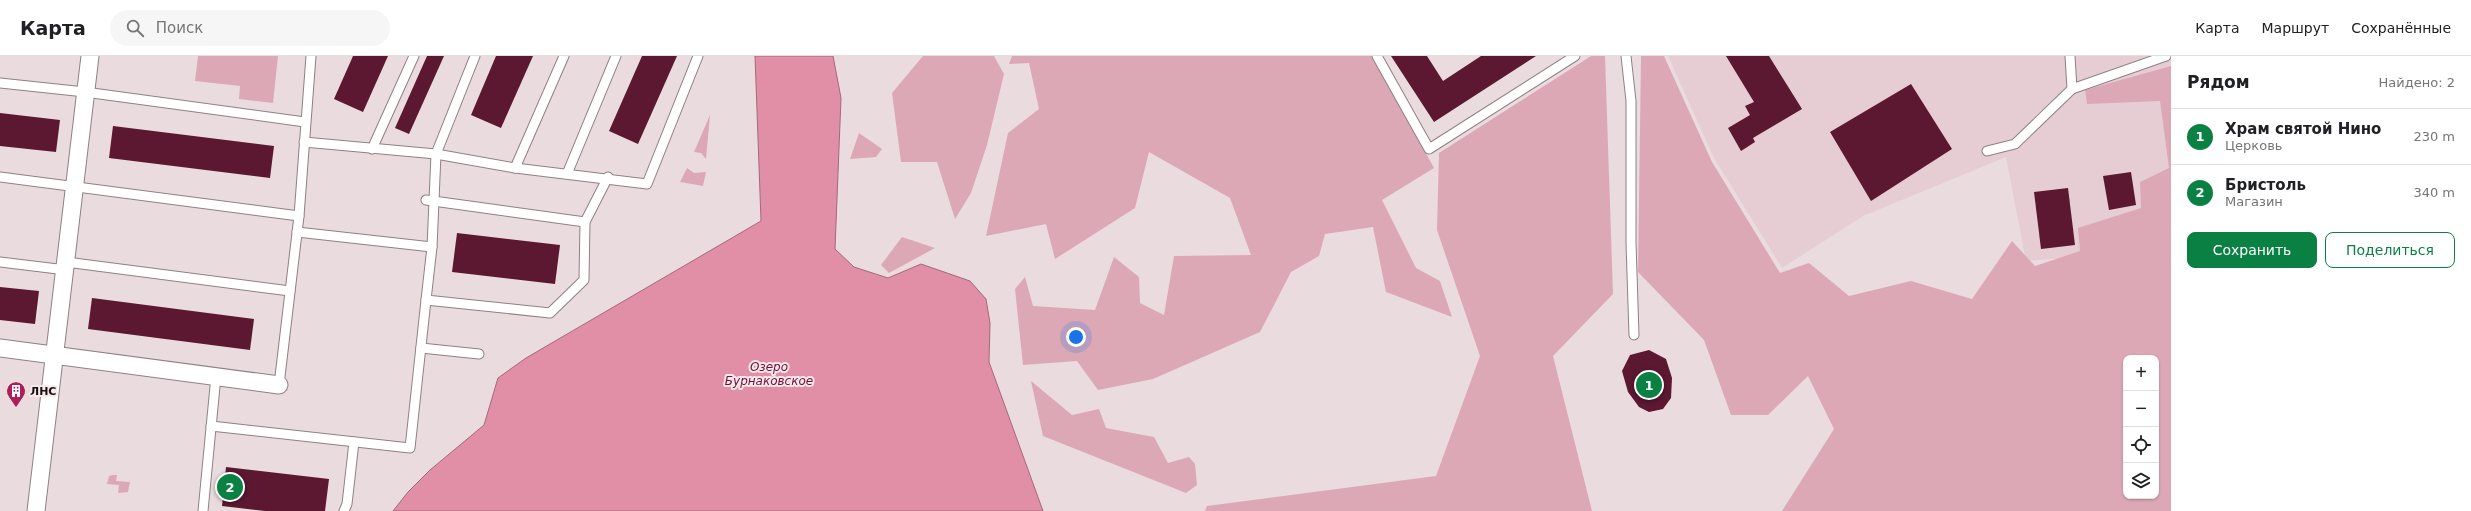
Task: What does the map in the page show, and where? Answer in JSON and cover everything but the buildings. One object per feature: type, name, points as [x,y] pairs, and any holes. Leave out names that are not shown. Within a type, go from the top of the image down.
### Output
[{"type":"street","points":[[36,511],[76,188],[90,56]]},
{"type":"street","points":[[0,348],[279,385]]},
{"type":"lane","points":[[279,385],[299,216],[305,122],[312,56]]},
{"type":"lane","points":[[372,149],[414,56]]},
{"type":"lane","points":[[211,426],[410,448],[432,247],[430,200],[436,154],[475,56]]},
{"type":"lane","points":[[515,168],[564,56]]},
{"type":"lane","points":[[567,174],[616,56]]},
{"type":"lane","points":[[304,142],[436,154],[515,168],[608,177],[647,184],[698,56]]},
{"type":"lane","points":[[1377,56],[1429,149],[1575,56]]},
{"type":"lane","points":[[1626,56],[1631,101],[1631,243],[1634,335]]},
{"type":"lane","points":[[2070,56],[2072,89]]},
{"type":"lane","points":[[1987,151],[2015,144],[2072,89],[2139,60],[2166,56]]},
{"type":"lane","points":[[0,84],[85,92],[305,122]]},
{"type":"lane","points":[[426,300],[550,313],[584,280],[585,222],[608,177]]},
{"type":"lane","points":[[0,178],[299,216]]},
{"type":"lane","points":[[430,200],[585,222]]},
{"type":"lane","points":[[297,232],[432,247]]},
{"type":"lane","points":[[0,262],[66,266],[290,291]]},
{"type":"lane","points":[[421,348],[479,354]]},
{"type":"lane","points":[[203,511],[216,376]]},
{"type":"lane","points":[[344,511],[347,504],[354,442]]},
{"type":"shaded area","points":[[198,56],[278,56],[273,103],[239,99],[240,86],[195,81]]},
{"type":"shaded area","points":[[923,56],[994,56],[1004,74],[987,145],[971,193],[955,219],[937,162],[901,162],[892,93]]},
{"type":"shaded area","points":[[1012,56],[1373,56],[1434,168],[1382,200],[1416,268],[1440,281],[1452,317],[1386,292],[1373,227],[1325,234],[1319,256],[1291,272],[1260,332],[1153,379],[1098,390],[1077,361],[1023,365],[1015,289],[1025,277],[1033,306],[1095,310],[1114,257],[1139,277],[1140,303],[1164,315],[1174,256],[1251,255],[1230,198],[1149,152],[1135,208],[1055,259],[1046,224],[986,236],[1008,133],[1039,109],[1029,63],[1009,64]]},
{"type":"shaded area","points":[[1591,56],[1605,56],[1613,294],[1553,356],[1592,511],[1205,511],[1207,506],[1436,476],[1480,356],[1437,230],[1439,153]]},
{"type":"shaded area","points":[[1641,56],[1664,56],[1712,162],[1780,273],[1809,263],[1849,296],[1911,281],[1972,299],[2012,241],[2035,266],[2080,251],[2078,228],[2141,208],[2140,182],[2169,168],[2160,101],[2087,104],[2085,90],[2171,66],[2171,511],[1782,511],[1834,429],[1808,376],[1768,415],[1731,415],[1704,340],[1638,272]]},
{"type":"shaded area","points":[[1668,56],[2171,56],[2171,203],[2086,256],[2026,261],[2006,157],[1863,216],[1782,268],[1714,158]]},
{"type":"shaded area","points":[[710,115],[706,159],[701,153],[694,152]]},
{"type":"shaded area","points":[[859,133],[882,149],[876,157],[850,159]]},
{"type":"shaded area","points":[[687,168],[694,173],[706,172],[703,186],[680,182]]},
{"type":"shaded area","points":[[902,237],[935,248],[889,273],[881,265]]},
{"type":"shaded area","points":[[1031,381],[1072,415],[1099,409],[1106,428],[1154,437],[1168,463],[1189,457],[1195,464],[1197,485],[1186,493],[1043,436]]},
{"type":"shaded area","points":[[117,475],[116,481],[130,482],[128,492],[118,493],[119,485],[107,484],[109,476]]},
{"type":"water","name":"Озеро Бурнаковское","points":[[755,56],[833,56],[841,98],[835,249],[854,267],[888,278],[921,264],[970,281],[986,299],[990,323],[989,362],[1043,511],[393,511],[408,492],[430,470],[484,425],[498,378],[526,358],[761,221]]},
{"type":"place","name":"Храм святой Нино","points":[[1649,385]]},
{"type":"place","name":"ЛНС","points":[[16,408]]},
{"type":"place","name":"Бристоль","points":[[230,487]]}]
